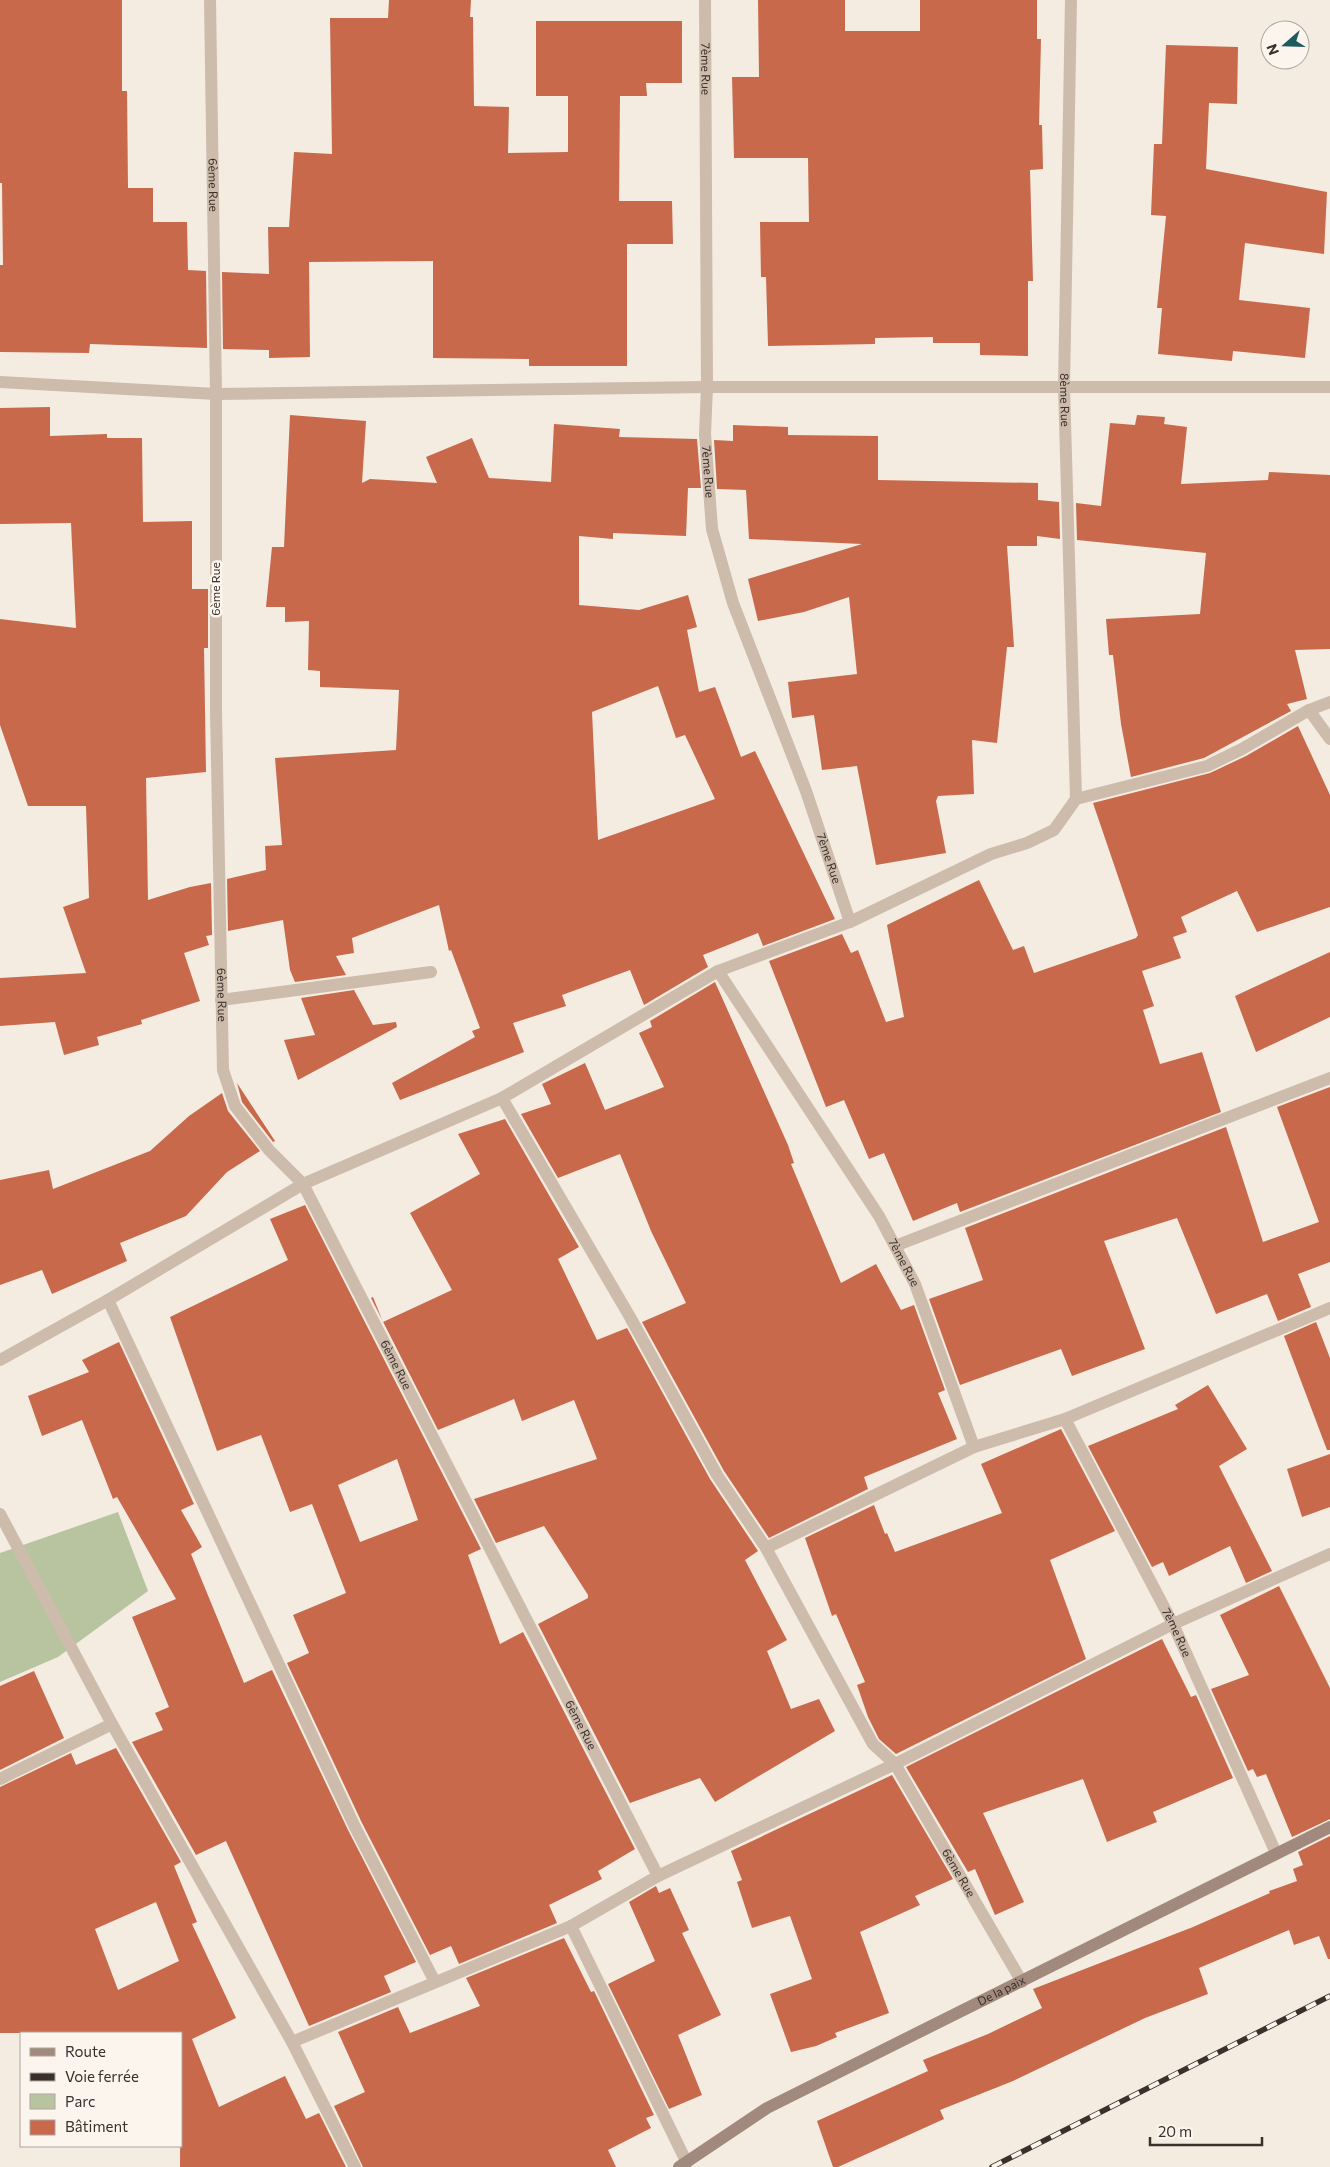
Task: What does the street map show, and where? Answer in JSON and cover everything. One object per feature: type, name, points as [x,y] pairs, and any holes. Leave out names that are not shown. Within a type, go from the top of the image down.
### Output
[{"type":"street","name":"6ème Rue","points":[[210,0],[216,394],[216,701],[223,1070],[235,1106],[269,1150],[303,1184],[658,1876]]},
{"type":"street","name":"7ème Rue","points":[[704,0],[707,387],[705,434],[712,529],[733,604],[806,790],[850,922]]},
{"type":"street","name":"8ème Rue","points":[[1072,0],[1064,387],[1076,799]]},
{"type":"street","points":[[0,382],[216,394],[707,387],[1330,387]]},
{"type":"street","points":[[0,1360],[108,1300],[303,1184],[502,1098],[718,971],[850,922],[991,854],[1027,843],[1054,830],[1076,799],[1207,766],[1242,749],[1310,710],[1330,702]]},
{"type":"street","points":[[1310,710],[1330,739]]},
{"type":"street","name":"7ème Rue","points":[[718,971],[880,1216],[915,1284],[974,1447]]},
{"type":"street","points":[[221,1000],[431,972]]},
{"type":"street","points":[[895,1246],[1330,1078]]},
{"type":"street","name":"6ème Rue","points":[[502,1098],[630,1317],[717,1475],[766,1548],[873,1744],[896,1764],[1022,1982]]},
{"type":"street","points":[[108,1300],[355,1827],[435,1982]]},
{"type":"street","points":[[766,1548],[974,1447],[1065,1419],[1330,1308]]},
{"type":"street","name":"7ème Rue","points":[[1065,1419],[1172,1624],[1276,1853]]},
{"type":"street","points":[[0,1514],[112,1724],[292,2042],[355,2167]]},
{"type":"street","points":[[292,2042],[570,1926],[658,1876],[896,1764],[1172,1624],[1330,1554]]},
{"type":"street","points":[[0,1779],[112,1724]]},
{"type":"street","name":"De la paix","points":[[683,2165],[768,2108],[1330,1827]]},
{"type":"street","points":[[570,1926],[683,2165]]},
{"type":"green space","points":[[118,1512],[148,1591],[58,1657],[0,1682],[0,1553]]},
{"type":"building","points":[[0,0],[122,0],[122,91],[127,91],[128,188],[153,188],[153,222],[187,222],[188,270],[206,271],[207,348],[90,344],[89,353],[0,352],[0,265],[3,265],[2,183],[0,183]]},
{"type":"building","points":[[389,0],[471,0],[470,17],[473,17],[474,106],[509,107],[508,153],[568,152],[568,96],[536,96],[536,21],[682,21],[682,83],[646,83],[647,96],[620,96],[619,201],[672,201],[673,244],[627,244],[627,366],[529,366],[529,359],[433,358],[433,261],[309,262],[310,357],[269,358],[269,350],[223,349],[222,272],[269,274],[268,227],[289,227],[294,152],[332,154],[330,18],[388,18]]},
{"type":"building","points":[[758,0],[845,0],[845,31],[920,31],[920,0],[1037,0],[1037,39],[1041,39],[1039,125],[1042,125],[1043,169],[1030,170],[1033,281],[1028,281],[1028,356],[980,355],[980,343],[933,343],[933,337],[875,338],[875,344],[768,346],[766,277],[761,277],[760,222],[809,222],[808,158],[734,158],[732,77],[759,77]]},
{"type":"building","points":[[1166,45],[1238,47],[1237,104],[1209,103],[1206,169],[1327,192],[1324,254],[1245,243],[1239,300],[1310,308],[1305,358],[1233,351],[1232,361],[1158,354],[1162,308],[1157,308],[1166,216],[1151,215],[1154,144],[1162,144]]},
{"type":"building","points":[[50,407],[50,436],[107,434],[107,438],[142,438],[143,522],[192,521],[192,589],[208,589],[208,648],[204,648],[206,772],[146,778],[148,900],[190,887],[211,883],[212,935],[206,936],[209,945],[184,953],[200,1001],[141,1020],[142,1024],[97,1037],[99,1045],[64,1055],[55,1022],[0,1026],[0,978],[86,973],[63,907],[89,898],[86,806],[28,806],[0,725],[0,619],[76,628],[71,523],[0,524],[0,408]]},
{"type":"building","points":[[290,415],[366,421],[362,483],[370,479],[437,483],[426,457],[472,438],[489,478],[551,482],[554,424],[620,429],[619,437],[697,439],[701,488],[688,488],[686,536],[613,533],[613,539],[579,536],[579,605],[639,610],[688,595],[697,627],[687,630],[699,692],[715,687],[741,757],[755,751],[835,919],[763,946],[758,933],[703,955],[708,967],[644,1005],[630,970],[562,995],[566,1006],[513,1023],[524,1052],[400,1100],[392,1083],[475,1037],[472,1031],[480,1028],[451,950],[449,951],[439,905],[352,938],[354,953],[336,956],[346,975],[295,982],[290,970],[283,920],[228,931],[227,879],[266,870],[265,846],[282,845],[275,758],[396,750],[399,690],[320,687],[320,671],[308,670],[309,621],[285,622],[285,607],[266,607],[272,547],[284,547]],"holes":[[[658,686],[676,738],[685,735],[715,799],[598,840],[592,712]]]},
{"type":"building","points":[[1137,415],[1165,417],[1164,424],[1187,427],[1181,484],[1268,480],[1269,472],[1330,475],[1330,649],[1295,650],[1307,699],[1287,704],[1291,711],[1204,758],[1131,777],[1121,724],[1113,655],[1109,655],[1106,619],[1200,614],[1206,553],[1077,540],[1076,503],[1101,506],[1110,423],[1135,425]]},
{"type":"building","points":[[733,425],[788,427],[788,435],[878,436],[878,480],[1038,483],[1038,500],[1059,502],[1060,539],[1037,536],[1037,546],[1007,546],[1014,647],[1007,647],[997,743],[972,740],[974,794],[938,796],[936,801],[946,853],[876,865],[857,766],[822,770],[814,715],[792,718],[788,682],[857,674],[849,597],[804,612],[758,621],[748,579],[862,544],[749,539],[746,490],[717,489],[714,440],[733,441]]},
{"type":"building","points":[[1298,726],[1330,795],[1330,907],[1257,932],[1237,891],[1181,917],[1187,932],[1173,937],[1181,958],[1142,971],[1154,1006],[1143,1010],[1160,1064],[1202,1052],[1221,1112],[960,1212],[957,1203],[913,1221],[884,1153],[869,1159],[844,1100],[826,1107],[769,961],[842,934],[851,953],[858,950],[886,1022],[904,1017],[887,925],[979,880],[1013,950],[1024,946],[1034,973],[1136,938],[1138,935],[1093,803],[1210,773],[1246,756]]},
{"type":"building","points":[[1330,952],[1330,1017],[1256,1052],[1235,996]]},
{"type":"building","points":[[715,982],[788,1145],[794,1163],[791,1164],[841,1283],[876,1264],[901,1310],[914,1305],[945,1390],[938,1393],[957,1439],[864,1477],[868,1489],[769,1538],[724,1471],[642,1322],[686,1303],[651,1231],[620,1154],[558,1178],[521,1114],[551,1104],[542,1084],[585,1063],[605,1110],[664,1087],[639,1033],[652,1027],[650,1021]]},
{"type":"building","points":[[354,990],[373,1025],[396,1022],[397,1027],[298,1080],[284,1040],[315,1035],[301,998]]},
{"type":"building","points":[[237,1083],[275,1141],[273,1142],[242,1102]]},
{"type":"building","points":[[1330,1087],[1330,1262],[1298,1274],[1311,1307],[1278,1321],[1267,1294],[1216,1314],[1177,1218],[1104,1241],[1145,1349],[1072,1376],[1061,1349],[960,1385],[929,1299],[983,1280],[965,1228],[1226,1127],[1263,1242],[1319,1222],[1277,1107]]},
{"type":"building","points":[[222,1093],[228,1111],[260,1151],[227,1172],[186,1216],[120,1243],[127,1261],[52,1294],[42,1270],[0,1285],[0,1180],[49,1170],[53,1189],[150,1151],[189,1116]]},
{"type":"building","points":[[505,1119],[579,1247],[558,1259],[597,1340],[627,1328],[710,1479],[758,1551],[745,1560],[787,1640],[767,1651],[791,1709],[819,1699],[835,1731],[715,1802],[700,1778],[630,1803],[538,1624],[588,1598],[588,1595],[544,1526],[496,1543],[474,1499],[597,1459],[574,1400],[522,1421],[514,1399],[438,1430],[383,1322],[452,1290],[410,1213],[480,1174],[458,1134]]},
{"type":"building","points":[[305,1205],[481,1549],[468,1555],[500,1644],[523,1632],[635,1849],[598,1871],[602,1879],[549,1905],[557,1923],[459,1964],[451,1946],[430,1955],[362,1823],[287,1663],[309,1653],[293,1615],[346,1593],[312,1504],[290,1512],[261,1435],[217,1451],[170,1317],[288,1260],[270,1219]],"holes":[[[397,1459],[418,1520],[360,1542],[338,1485]]]},
{"type":"building","points":[[373,1297],[382,1320],[371,1298]]},
{"type":"building","points":[[1316,1322],[1330,1358],[1330,1450],[1327,1450],[1284,1336]]},
{"type":"building","points":[[119,1342],[194,1504],[181,1510],[202,1547],[191,1554],[244,1683],[272,1670],[348,1830],[416,1962],[384,1976],[391,1992],[309,2026],[226,1841],[196,1855],[132,1742],[163,1730],[155,1713],[169,1707],[132,1617],[176,1599],[117,1497],[113,1499],[82,1420],[42,1436],[28,1396],[89,1372],[82,1360]]},
{"type":"building","points":[[1208,1385],[1247,1449],[1219,1466],[1272,1571],[1246,1583],[1230,1546],[1169,1576],[1163,1562],[1152,1567],[1088,1446],[1178,1409],[1175,1405]]},
{"type":"building","points":[[1061,1429],[1115,1531],[1050,1560],[1086,1659],[896,1754],[879,1739],[868,1717],[857,1685],[865,1682],[836,1614],[832,1616],[805,1538],[874,1505],[885,1534],[887,1533],[895,1552],[1002,1513],[981,1464]]},
{"type":"building","points":[[1330,1454],[1330,1507],[1302,1517],[1287,1469]]},
{"type":"building","points":[[1279,1586],[1330,1688],[1330,1819],[1292,1837],[1266,1774],[1257,1777],[1253,1769],[1248,1771],[1211,1689],[1249,1675],[1220,1615]]},
{"type":"building","points":[[1162,1639],[1191,1697],[1196,1695],[1233,1778],[1153,1812],[1157,1822],[1107,1842],[1083,1779],[983,1813],[1024,1902],[995,1915],[975,1869],[968,1872],[906,1767]]},
{"type":"building","points":[[34,1671],[64,1738],[0,1770],[0,1686]]},
{"type":"building","points":[[116,1748],[181,1862],[174,1866],[197,1922],[192,1924],[236,2018],[192,2039],[219,2107],[285,2076],[306,2119],[319,2113],[346,2167],[180,2167],[180,2147],[182,2147],[182,2032],[0,2033],[0,1787],[71,1753],[76,1765]],"holes":[[[156,1902],[179,1961],[118,1990],[95,1929]]]},
{"type":"building","points":[[892,1775],[953,1879],[915,1896],[920,1905],[860,1932],[889,2013],[835,2033],[837,2037],[816,2046],[791,2052],[770,1994],[812,1979],[790,1916],[752,1928],[737,1882],[742,1880],[731,1851]]},
{"type":"building","points":[[1330,1836],[1330,1959],[1328,1959],[1319,1936],[1294,1945],[1289,1930],[1199,1968],[1208,1994],[1145,2018],[1013,2081],[940,2110],[944,2119],[838,2167],[833,2167],[817,2121],[928,2071],[923,2060],[988,2034],[1042,2008],[1033,1989],[1193,1927],[1270,1893],[1269,1891],[1297,1881],[1293,1869],[1303,1865],[1298,1852]]},
{"type":"building","points":[[656,1886],[659,1893],[670,1888],[689,1930],[682,1933],[721,2015],[678,2035],[702,2095],[669,2109],[608,1984],[655,1961],[629,1902]]},
{"type":"building","points":[[564,1938],[591,1992],[594,1991],[654,2115],[646,2118],[651,2128],[608,2150],[616,2167],[363,2167],[334,2106],[365,2092],[338,2032],[398,2007],[410,2033],[480,2006],[466,1978]]},
{"type":"railway","points":[[992,2167],[1330,1996]]}]
